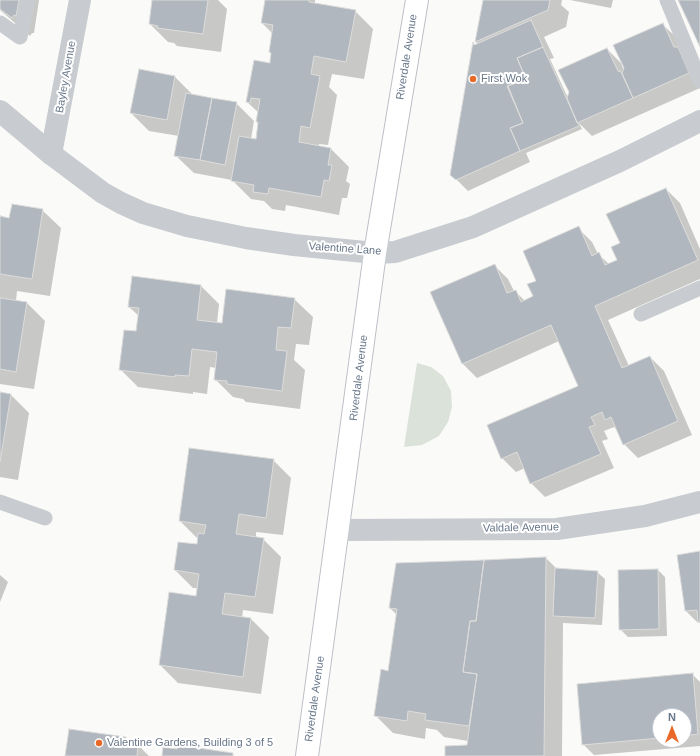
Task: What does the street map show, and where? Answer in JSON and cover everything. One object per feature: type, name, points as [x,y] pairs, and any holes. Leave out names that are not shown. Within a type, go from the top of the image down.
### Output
[{"type":"main road","name":"Riverdale Avenue","points":[[307,756],[375,253],[417,0]]},
{"type":"street","name":"Bayley Avenue","points":[[51,154],[80,0]]},
{"type":"street","name":"Valentine Lane","points":[[0,111],[51,154],[103,193],[143,213],[187,226],[246,238],[294,245],[375,253],[395,252],[473,227],[620,161],[700,122]]},
{"type":"street","name":"Valdale Avenue","points":[[338,530],[557,529],[645,516],[700,502]]},
{"type":"lane","points":[[0,23],[20,37],[28,0]]},
{"type":"lane","points":[[667,0],[700,81]]},
{"type":"lane","points":[[641,314],[700,288]]},
{"type":"lane","points":[[0,502],[45,518]]},
{"type":"shaded area","points":[[417,363],[431,367],[443,376],[451,391],[452,407],[448,422],[439,436],[422,445],[404,447]]},
{"type":"building","points":[[0,0],[19,0],[16,16],[14,15],[12,18],[0,9]]},
{"type":"building","points":[[152,0],[208,0],[203,34],[157,28],[158,26],[149,24]]},
{"type":"building","points":[[265,0],[309,0],[309,2],[356,10],[346,62],[314,56],[311,74],[320,76],[310,128],[301,126],[299,142],[331,148],[328,165],[332,165],[329,181],[324,180],[321,197],[269,188],[268,194],[253,192],[254,185],[231,181],[239,136],[256,139],[258,122],[256,122],[260,99],[251,98],[250,103],[246,102],[254,60],[270,63],[271,53],[269,52],[273,25],[261,23]]},
{"type":"building","points":[[483,0],[550,0],[548,10],[475,42]]},
{"type":"building","points":[[678,0],[700,0],[700,47]]},
{"type":"building","points":[[531,20],[543,47],[517,58],[526,79],[507,86],[523,123],[510,128],[520,151],[456,180],[450,175],[473,42],[474,45]]},
{"type":"building","points":[[663,23],[674,47],[678,47],[689,73],[633,98],[622,73],[624,68],[613,45]]},
{"type":"building","points":[[543,47],[579,126],[520,151],[510,128],[523,123],[508,86],[526,79],[517,58]]},
{"type":"building","points":[[607,48],[618,71],[621,72],[633,98],[577,123],[567,98],[569,92],[558,70]]},
{"type":"building","points":[[139,69],[175,76],[167,120],[130,113]]},
{"type":"building","points":[[186,93],[212,98],[200,160],[174,156]]},
{"type":"building","points":[[212,98],[237,102],[225,165],[200,160]]},
{"type":"building","points":[[666,188],[698,260],[595,306],[622,368],[650,356],[678,421],[623,445],[611,417],[605,420],[602,412],[591,417],[595,425],[589,427],[601,454],[530,484],[517,452],[501,459],[487,425],[578,386],[551,325],[462,364],[430,292],[495,264],[507,293],[516,290],[521,302],[533,296],[527,284],[536,281],[523,251],[579,226],[592,256],[599,252],[605,265],[617,260],[611,247],[620,243],[606,214]]},
{"type":"building","points":[[12,204],[43,209],[32,279],[0,274],[0,216],[9,218]]},
{"type":"building","points":[[132,276],[201,285],[197,320],[222,323],[226,289],[295,298],[291,328],[278,327],[276,350],[287,351],[282,391],[227,384],[227,381],[214,380],[217,352],[192,349],[189,376],[175,375],[175,377],[119,370],[124,330],[136,331],[139,308],[128,307]]},
{"type":"building","points":[[0,298],[27,302],[16,372],[0,369]]},
{"type":"building","points":[[0,392],[11,394],[0,462]]},
{"type":"building","points":[[189,448],[274,459],[266,518],[239,514],[236,534],[264,538],[255,597],[225,593],[222,614],[251,618],[243,677],[159,665],[169,592],[196,596],[199,574],[174,570],[178,542],[197,544],[198,533],[204,534],[206,525],[179,521]]},
{"type":"building","points":[[700,551],[700,622],[698,622],[697,610],[685,611],[677,555]]},
{"type":"building","points":[[546,557],[544,756],[445,756],[445,746],[467,745],[477,674],[463,672],[470,621],[476,621],[484,560]]},
{"type":"building","points":[[484,560],[476,621],[470,621],[463,672],[477,674],[469,726],[425,720],[426,714],[408,711],[407,721],[374,716],[381,669],[388,671],[397,609],[389,608],[396,563]]},
{"type":"building","points":[[555,568],[598,571],[595,618],[553,616]]},
{"type":"building","points":[[658,569],[659,629],[619,630],[618,570]]},
{"type":"building","points":[[693,673],[698,734],[692,735],[692,708],[652,708],[652,739],[582,745],[577,684]]},
{"type":"building","name":"Valentine Gardens, Building 3 of 5","points":[[69,729],[126,737],[125,742],[138,744],[137,756],[65,756]]},
{"type":"building","name":"Valentine Gardens, Building 3 of 5","points":[[178,745],[233,753],[233,756],[162,756],[163,747],[177,749]]},
{"type":"place","name":"First Wok","points":[[473,79]]},
{"type":"place","name":"Valentine Gardens, Building 3 of 5","points":[[99,743]]}]
